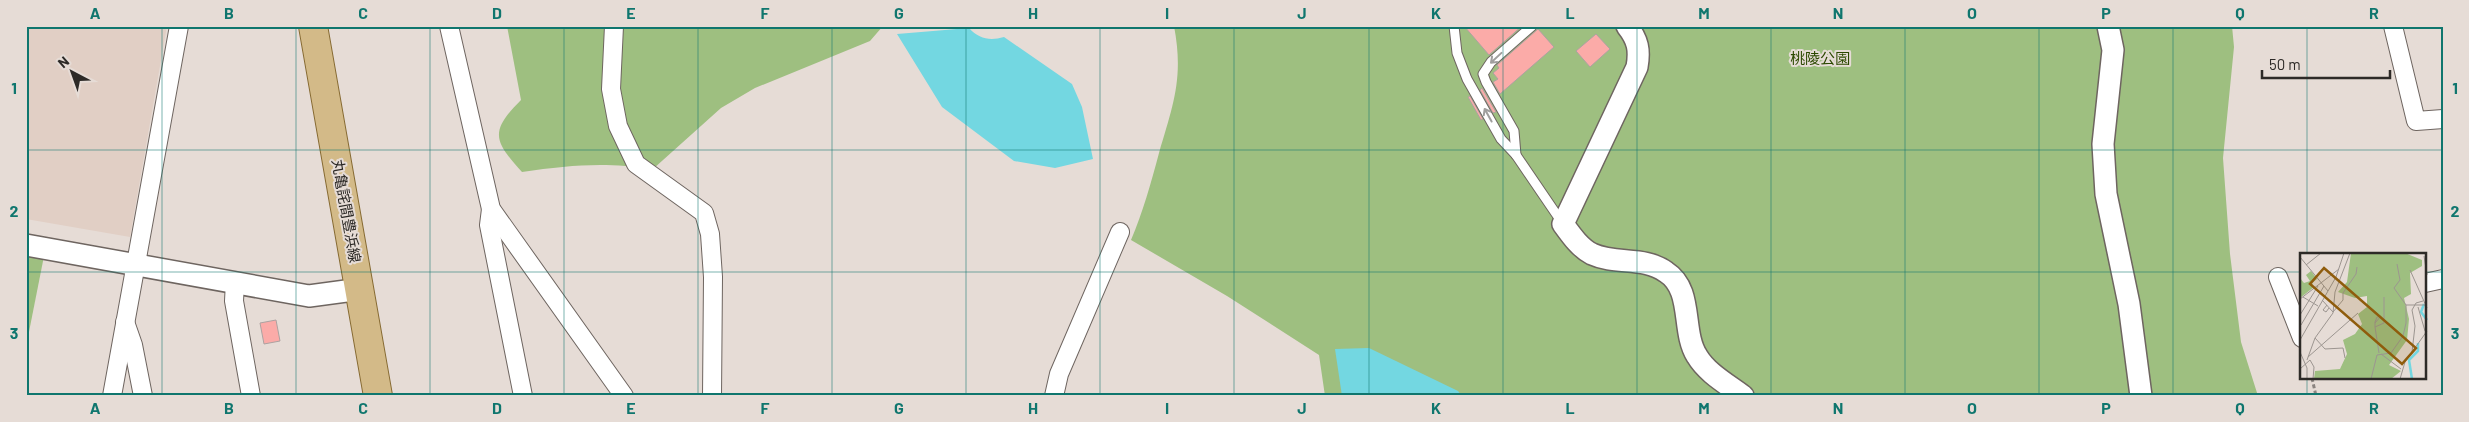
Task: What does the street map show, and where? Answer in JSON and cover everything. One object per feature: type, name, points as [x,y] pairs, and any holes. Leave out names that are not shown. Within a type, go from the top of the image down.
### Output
[{"type":"main road","name":"丸亀詫間豊浜線","points":[[312,26],[361,289],[378,396]]},
{"type":"street","points":[[112,396],[179,26]]},
{"type":"street","points":[[450,26],[491,209],[489,226],[523,396]]},
{"type":"street","points":[[614,26],[611,89],[618,126],[636,164],[704,213],[710,234],[713,277],[712,396]]},
{"type":"street","points":[[1627,26],[1635,38],[1640,51],[1637,67],[1563,224],[1576,241],[1592,254],[1612,259],[1645,262],[1667,272],[1681,290],[1689,336],[1696,356],[1710,372],[1743,396]]},
{"type":"street","points":[[2108,26],[2113,50],[2104,144],[2106,194],[2129,304],[2141,396]]},
{"type":"street","points":[[2393,26],[2416,122],[2443,119]]},
{"type":"street","points":[[491,209],[624,396]]},
{"type":"street","points":[[1054,396],[1059,374],[1120,232]]},
{"type":"street","points":[[26,245],[310,296],[361,289]]},
{"type":"street","points":[[2278,277],[2300,333]]},
{"type":"street","points":[[2426,283],[2443,279]]},
{"type":"street","points":[[235,282],[234,301],[251,396]]},
{"type":"street","points":[[125,322],[133,346],[143,396]]},
{"type":"lane","points":[[1454,26],[1457,53],[1467,79],[1501,140],[1516,154],[1563,224]]},
{"type":"lane","points":[[1516,154],[1514,132],[1483,74],[1491,62],[1532,26]]},
{"type":"path","points":[[2312,380],[2316,396]]},
{"type":"shaded area","points":[[26,26],[167,26],[130,237],[26,219]]},
{"type":"green space","points":[[507,26],[883,26],[870,41],[755,88],[721,108],[653,169],[588,165],[522,172],[506,152],[499,136],[504,120],[521,100]]},
{"type":"green space","name":"桃陵公園","points":[[1174,26],[2232,26],[2234,47],[2223,158],[2230,254],[2241,342],[2258,396],[1325,396],[1319,355],[1227,296],[1131,240],[1150,186],[1176,91],[1178,61]]},
{"type":"green space","points":[[26,253],[44,256],[26,347]]},
{"type":"water","points":[[969,28],[977,35],[985,38],[1004,37],[1072,84],[1082,107],[1093,159],[1055,168],[1014,161],[942,107],[897,34]]},
{"type":"water","points":[[1369,348],[1458,391],[1462,396],[1342,396],[1335,349]]},
{"type":"building","points":[[1464,26],[1522,26],[1489,55]]},
{"type":"building","points":[[1538,29],[1554,47],[1500,94],[1493,82],[1498,79],[1493,73],[1499,68],[1497,65]]},
{"type":"building","points":[[1596,34],[1610,49],[1590,67],[1576,51]]},
{"type":"building","points":[[1482,88],[1496,112],[1493,113],[1480,90]]},
{"type":"building","points":[[1470,96],[1483,119],[1481,120],[1468,97]]},
{"type":"building","points":[[276,320],[280,341],[264,344],[260,323]]}]
